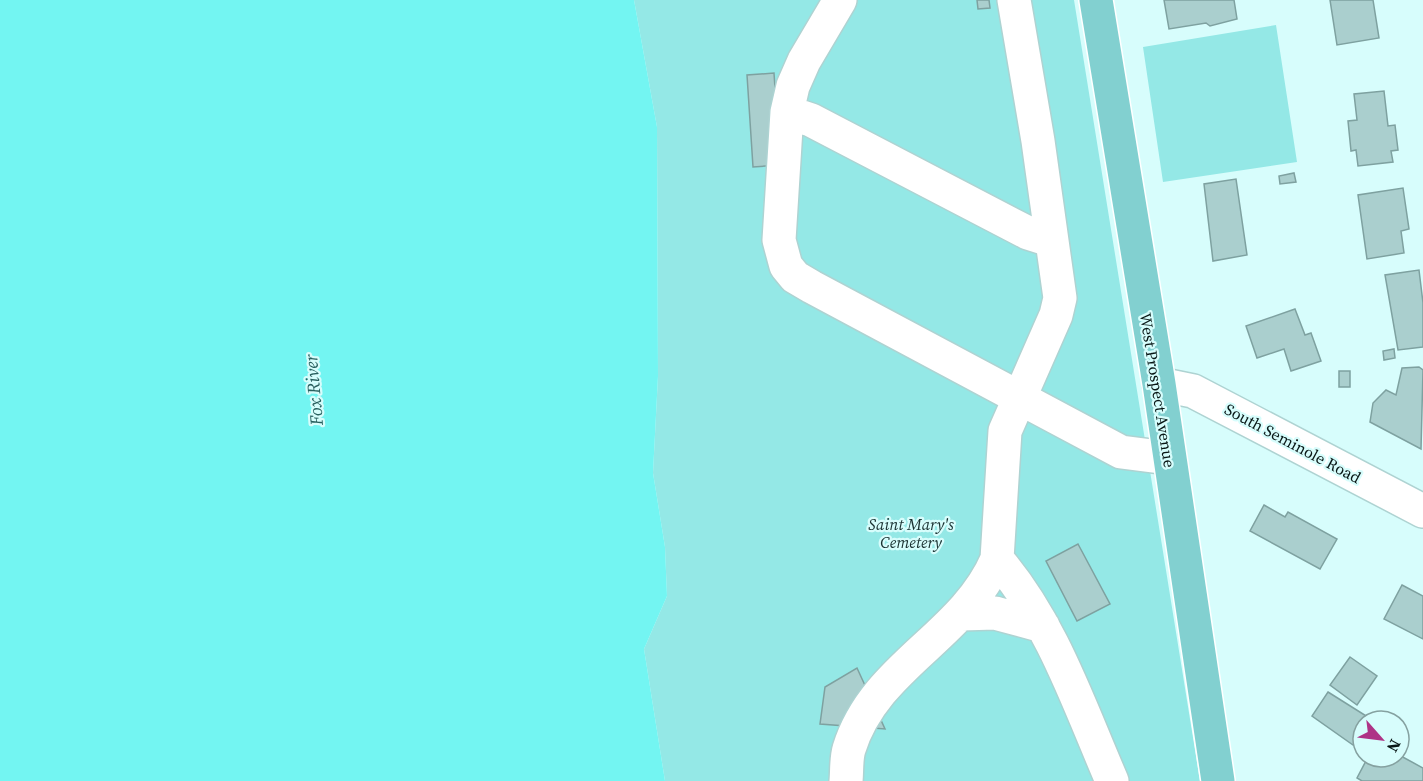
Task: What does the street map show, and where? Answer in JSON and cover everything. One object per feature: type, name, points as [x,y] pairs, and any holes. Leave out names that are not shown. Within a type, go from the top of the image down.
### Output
[{"type":"main road","name":"West Prospect Avenue","points":[[1096,0],[1159,384],[1168,458],[1218,781]]},
{"type":"street","points":[[840,0],[804,61],[793,86],[787,112],[779,240],[782,256],[795,277],[1019,400],[1122,452],[1168,458]]},
{"type":"street","points":[[846,781],[849,751],[872,701],[883,686],[961,614],[990,577],[998,559],[1005,431],[1050,333],[1060,298],[1050,240],[1038,141],[1014,0]]},
{"type":"street","points":[[787,112],[831,130],[1028,233],[1050,240]]},
{"type":"street","name":"South Seminole Road","points":[[1159,384],[1193,391],[1423,511]]},
{"type":"street","points":[[998,559],[1015,580],[1043,626],[1112,781]]},
{"type":"street","points":[[961,614],[995,613],[1043,626]]},
{"type":"green space","name":"Saint Mary's Cemetery","points":[[634,0],[1074,0],[1200,781],[665,781],[644,649],[667,596],[665,547],[653,473],[658,376],[657,127]]},
{"type":"green space","points":[[1276,25],[1297,162],[1163,182],[1143,47]]},
{"type":"water","name":"Fox River","points":[[0,0],[634,0],[657,127],[658,376],[653,473],[665,547],[667,596],[644,649],[665,781],[0,781]]},
{"type":"building","points":[[977,0],[989,0],[990,8],[978,9]]},
{"type":"building","points":[[1164,0],[1234,0],[1237,19],[1210,26],[1206,23],[1169,29]]},
{"type":"building","points":[[1330,0],[1373,0],[1379,38],[1337,45]]},
{"type":"building","points":[[774,73],[780,165],[753,167],[747,75]]},
{"type":"building","points":[[1384,91],[1388,126],[1395,125],[1398,150],[1391,151],[1393,162],[1358,166],[1356,150],[1351,151],[1348,121],[1357,120],[1354,94]]},
{"type":"building","points":[[1294,173],[1296,182],[1280,184],[1279,176]]},
{"type":"building","points":[[1236,179],[1247,255],[1213,261],[1204,184]]},
{"type":"building","points":[[1403,188],[1409,229],[1401,231],[1404,253],[1367,259],[1358,195]]},
{"type":"building","points":[[1419,270],[1423,303],[1423,347],[1398,350],[1385,275]]},
{"type":"building","points":[[1295,309],[1305,335],[1311,333],[1321,361],[1291,371],[1284,349],[1257,358],[1246,326]]},
{"type":"building","points":[[1394,349],[1395,358],[1384,360],[1383,351]]},
{"type":"building","points":[[1419,367],[1423,370],[1421,449],[1370,422],[1373,403],[1386,390],[1396,395],[1402,368]]},
{"type":"building","points":[[1339,371],[1350,371],[1350,387],[1339,387]]},
{"type":"building","points":[[1264,505],[1285,517],[1288,512],[1337,539],[1320,569],[1250,531]]},
{"type":"building","points":[[1078,544],[1110,604],[1077,621],[1046,561]]},
{"type":"building","points":[[1402,585],[1423,596],[1423,639],[1384,619]]},
{"type":"building","points":[[1350,657],[1377,676],[1357,705],[1330,685]]},
{"type":"building","points":[[857,668],[885,729],[820,724],[825,687]]},
{"type":"building","points":[[1328,692],[1355,709],[1351,709],[1351,744],[1312,716]]},
{"type":"building","points":[[1411,762],[1423,768],[1423,781],[1362,781],[1357,778],[1362,769],[1411,769]]}]
